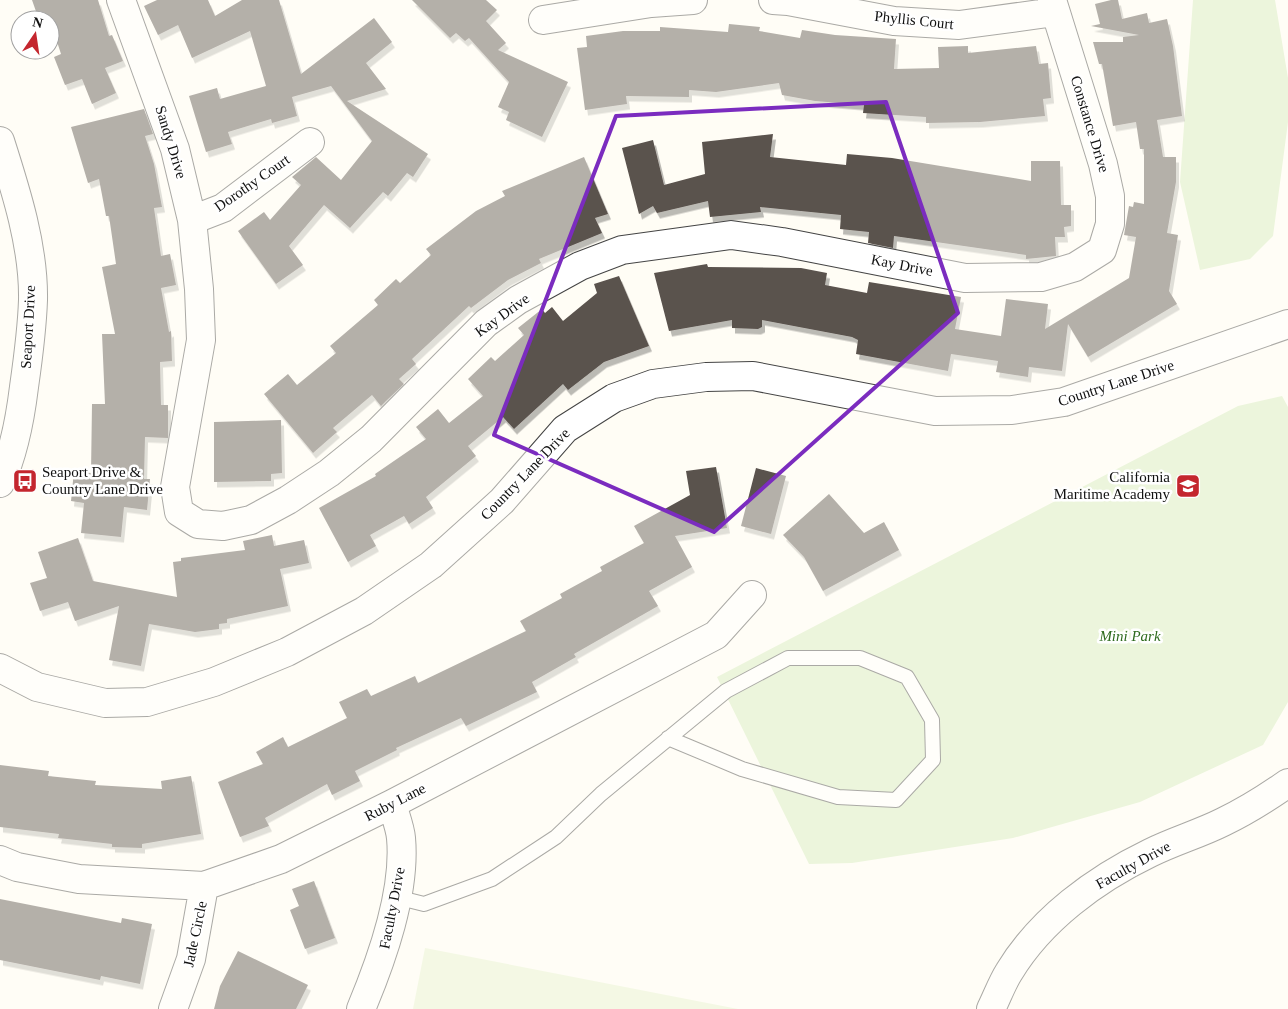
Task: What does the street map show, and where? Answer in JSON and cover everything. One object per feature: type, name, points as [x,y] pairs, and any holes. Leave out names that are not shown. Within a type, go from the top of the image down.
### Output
[{"type":"street","name":"Sandy Drive","points":[[121,0],[175,149],[192,220],[200,289]]},
{"type":"street","points":[[543,20],[651,3],[693,0]]},
{"type":"street","name":"Phyllis Court","points":[[773,0],[788,1],[894,21],[959,25],[1053,6]]},
{"type":"street","name":"Constance Drive","points":[[1053,6],[1103,164],[1110,196],[1110,224],[1102,250]]},
{"type":"street","name":"Seaport Drive","points":[[0,141],[17,196],[28,249],[33,299],[29,354],[21,409],[13,448],[0,483]]},
{"type":"street","name":"Dorothy Court","points":[[192,220],[223,208],[310,142]]},
{"type":"street","name":"Kay Drive","points":[[200,289],[201,340],[187,430],[175,487],[179,512],[198,524],[223,526],[251,520],[288,500],[329,473],[371,439],[486,323],[518,300],[580,266],[622,250],[731,235],[782,242],[966,278],[1041,277],[1075,267],[1102,250]]},
{"type":"street","name":"Country Lane Drive","points":[[0,668],[37,687],[105,704],[147,702],[214,682],[287,652],[364,611],[431,565],[502,501],[564,429],[614,398],[652,384],[706,377],[753,376],[935,411],[1012,410],[1064,402],[1288,324]]},
{"type":"street","name":"Ruby Lane","points":[[0,860],[17,866],[79,879],[204,886],[281,858],[392,804],[716,635],[752,595]]},
{"type":"street","name":"Faculty Drive","points":[[991,1009],[1010,971],[1028,947],[1053,919],[1108,875],[1150,852],[1223,822],[1268,797],[1288,782]]},
{"type":"street","name":"Faculty Drive","points":[[361,1009],[380,963],[396,897],[401,862],[402,836],[392,804]]},
{"type":"street","name":"Jade Circle","points":[[173,1009],[192,960],[204,886]]},
{"type":"lane","points":[[396,897],[424,904],[492,879],[556,837],[601,794],[668,738],[726,691],[788,658],[860,658],[907,677],[932,720],[933,760],[896,800],[838,797],[742,769],[668,738]]},
{"type":"highlighted area","points":[[886,102],[958,313],[714,532],[494,435],[616,116]]},
{"type":"green space","points":[[1193,0],[1275,0],[1288,78],[1288,122],[1273,236],[1250,259],[1200,270],[1180,182]]},
{"type":"green space","name":"Mini Park","points":[[1282,396],[1288,407],[1288,702],[1263,745],[1140,802],[1013,838],[852,863],[809,864],[717,677],[1238,406]]},
{"type":"green space","points":[[425,948],[738,1009],[413,1009]]},
{"type":"building","points":[[32,0],[98,0],[109,36],[112,35],[123,61],[105,68],[116,93],[92,104],[82,79],[65,85],[55,60],[60,60],[61,54],[60,10],[36,10]]},
{"type":"building","points":[[157,0],[208,0],[215,16],[242,0],[279,0],[301,74],[374,18],[392,42],[366,63],[386,89],[347,101],[428,154],[413,177],[407,173],[388,196],[383,192],[350,228],[324,205],[289,246],[303,265],[276,284],[238,231],[264,212],[270,220],[301,185],[292,177],[316,157],[341,180],[372,141],[331,86],[292,97],[297,116],[272,123],[271,119],[228,132],[232,144],[206,152],[189,96],[217,88],[220,99],[266,86],[250,31],[192,58],[178,25],[158,35],[144,6]]},
{"type":"building","points":[[412,0],[486,0],[497,10],[486,21],[506,43],[498,50],[568,82],[542,137],[506,120],[509,112],[498,107],[509,82],[469,38],[465,41],[456,33],[450,38]]},
{"type":"building","points":[[1118,0],[1122,19],[1147,13],[1149,23],[1167,19],[1173,46],[1182,116],[1157,120],[1163,157],[1176,157],[1176,182],[1167,233],[1178,235],[1169,291],[1177,304],[1088,357],[1068,324],[1062,371],[1029,367],[1028,377],[996,372],[998,361],[951,354],[948,371],[856,354],[858,340],[852,337],[762,320],[762,327],[758,329],[732,328],[732,320],[669,331],[654,273],[707,264],[708,267],[801,268],[827,273],[825,285],[867,293],[869,282],[961,297],[955,329],[1001,336],[1006,299],[1048,304],[1045,329],[1129,278],[1136,237],[1124,235],[1129,206],[1133,207],[1134,202],[1144,204],[1144,149],[1140,149],[1136,122],[1113,126],[1102,64],[1099,64],[1093,42],[1123,42],[1123,37],[1139,35],[1091,26],[1100,24],[1095,4]]},
{"type":"building","points":[[729,24],[760,27],[759,31],[800,38],[802,30],[835,35],[896,39],[894,69],[939,68],[938,47],[968,46],[968,53],[1036,46],[1039,64],[1048,63],[1051,98],[1043,99],[1045,116],[980,122],[926,123],[926,117],[863,113],[864,105],[815,101],[782,95],[779,83],[716,92],[689,90],[689,97],[626,96],[627,104],[585,110],[577,48],[587,47],[586,36],[623,31],[660,31],[660,27],[728,32]]},
{"type":"building","points":[[144,109],[153,134],[145,136],[154,164],[162,207],[154,208],[161,256],[170,254],[176,285],[161,288],[169,332],[171,331],[172,361],[160,362],[161,405],[168,405],[168,438],[145,437],[144,479],[150,479],[147,510],[124,507],[121,537],[81,533],[84,503],[71,501],[74,471],[91,473],[92,404],[105,404],[102,334],[115,334],[102,267],[116,264],[109,216],[106,216],[99,179],[88,183],[71,127]]},
{"type":"building","points":[[773,134],[770,157],[846,165],[847,154],[892,158],[1031,181],[1031,161],[1060,161],[1061,205],[1071,205],[1071,226],[1064,227],[1065,237],[1055,237],[1056,256],[1026,259],[1026,255],[894,236],[893,248],[868,243],[869,232],[840,229],[841,215],[760,207],[761,212],[710,217],[708,201],[657,213],[653,206],[639,214],[622,148],[653,140],[664,185],[705,174],[702,142]]},
{"type":"building","points":[[584,157],[608,214],[595,218],[602,233],[539,259],[541,263],[508,280],[471,308],[469,306],[412,359],[416,364],[399,379],[404,384],[381,406],[372,395],[333,428],[337,432],[313,453],[264,394],[288,374],[297,385],[336,353],[330,346],[378,305],[374,300],[396,279],[400,283],[431,255],[426,249],[476,211],[505,196],[502,191]]},
{"type":"building","points":[[619,276],[649,346],[604,362],[568,390],[563,384],[514,429],[503,417],[468,446],[476,456],[426,497],[433,508],[409,524],[404,516],[370,535],[376,546],[348,562],[319,508],[376,476],[375,474],[426,439],[416,427],[438,409],[449,423],[483,396],[468,379],[491,357],[495,361],[524,335],[518,328],[542,309],[545,313],[552,307],[563,321],[597,293],[594,284]]},
{"type":"building","points":[[281,420],[282,473],[271,474],[271,481],[214,482],[214,422]]},
{"type":"building","points":[[716,467],[727,528],[675,536],[692,567],[649,591],[658,606],[574,654],[576,657],[532,682],[537,692],[466,726],[461,718],[396,748],[397,750],[355,771],[360,781],[332,795],[327,784],[265,818],[269,826],[240,837],[218,782],[263,764],[256,752],[283,737],[288,747],[347,718],[339,702],[367,689],[371,696],[415,676],[418,683],[526,631],[520,621],[562,598],[560,594],[602,571],[600,567],[644,543],[634,526],[690,495],[686,471]]},
{"type":"building","points":[[756,468],[786,476],[771,534],[741,526]]},
{"type":"building","points":[[829,494],[864,533],[884,522],[899,550],[823,591],[804,557],[783,535]]},
{"type":"building","points":[[272,535],[274,546],[304,540],[309,563],[280,569],[288,606],[227,619],[227,623],[219,624],[219,629],[195,632],[149,624],[141,666],[109,660],[119,606],[75,621],[68,602],[40,611],[30,583],[47,578],[38,552],[78,538],[93,581],[177,597],[173,562],[181,561],[181,558],[245,550],[243,541]]},
{"type":"building","points":[[0,765],[49,771],[48,776],[96,781],[95,785],[162,789],[161,781],[191,776],[201,834],[142,844],[142,848],[112,847],[112,844],[58,838],[59,834],[0,827]]},
{"type":"building","points":[[314,881],[335,938],[305,949],[290,910],[299,906],[292,889]]},
{"type":"building","points":[[0,899],[121,923],[122,918],[152,924],[140,984],[101,976],[100,980],[0,960]]},
{"type":"building","points":[[238,951],[308,985],[296,1009],[214,1009],[220,986]]},
{"type":"place","name":"Seaport Drive & Country Lane Drive","points":[[25,481]]},
{"type":"place","name":"California Maritime Academy","points":[[1188,486]]}]
